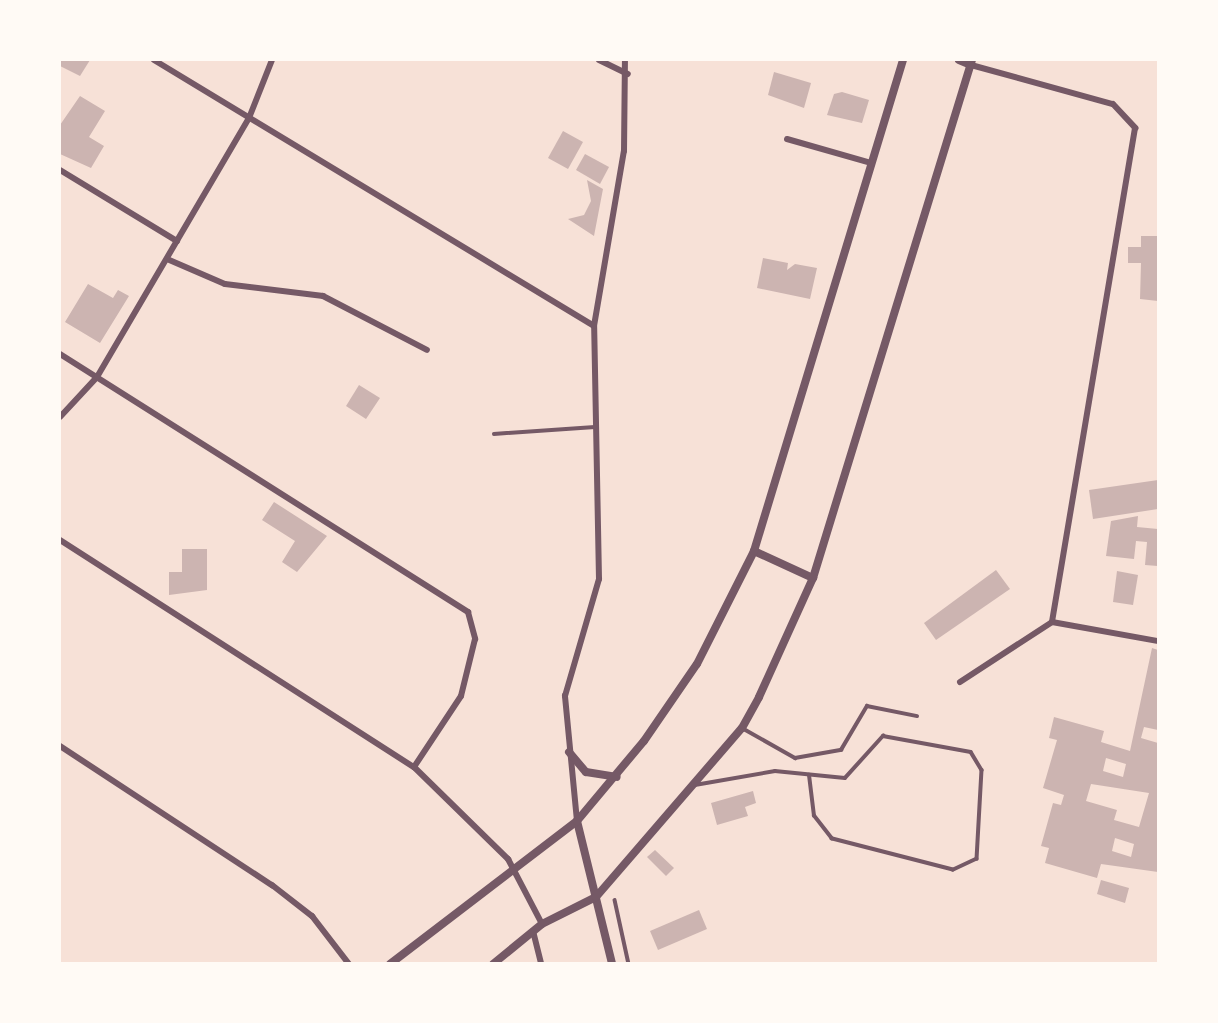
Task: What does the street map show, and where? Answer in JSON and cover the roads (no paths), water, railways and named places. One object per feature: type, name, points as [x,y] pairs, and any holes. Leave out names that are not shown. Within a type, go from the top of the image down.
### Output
[{"type":"street","points":[[154,60],[594,326]]},
{"type":"street","points":[[60,417],[97,377],[249,118],[272,60]]},
{"type":"street","points":[[599,60],[628,74]]},
{"type":"street","points":[[612,964],[577,821],[569,752],[567,672],[599,579],[594,326],[624,151],[628,74],[625,60]]},
{"type":"street","points":[[390,964],[577,821],[617,777],[697,664],[754,551],[903,60]]},
{"type":"street","points":[[959,60],[1113,104],[1135,128],[1052,622]]},
{"type":"street","points":[[493,964],[542,924],[596,897],[742,728],[813,578],[971,62]]},
{"type":"street","points":[[788,139],[871,163]]},
{"type":"street","points":[[60,170],[177,241]]},
{"type":"street","points":[[167,258],[225,284],[323,296],[427,350]]},
{"type":"street","points":[[60,354],[468,612],[475,639],[461,696],[414,767]]},
{"type":"street","points":[[60,540],[414,767],[516,869],[542,924]]},
{"type":"street","points":[[754,551],[813,578]]},
{"type":"street","points":[[960,682],[1052,622],[1158,641]]},
{"type":"street","points":[[60,746],[272,885],[312,916],[349,964]]},
{"type":"street","points":[[569,752],[586,772],[617,777]]},
{"type":"street","points":[[533,931],[541,964]]},
{"type":"lane","points":[[494,434],[595,427]]},
{"type":"lane","points":[[742,728],[795,758],[841,750],[867,706],[917,716]]},
{"type":"lane","points":[[695,785],[775,771],[809,775],[852,775],[883,736],[971,752],[982,770],[977,859],[953,870],[832,839],[814,816],[809,775]]},
{"type":"lane","points":[[615,900],[629,964]]}]
